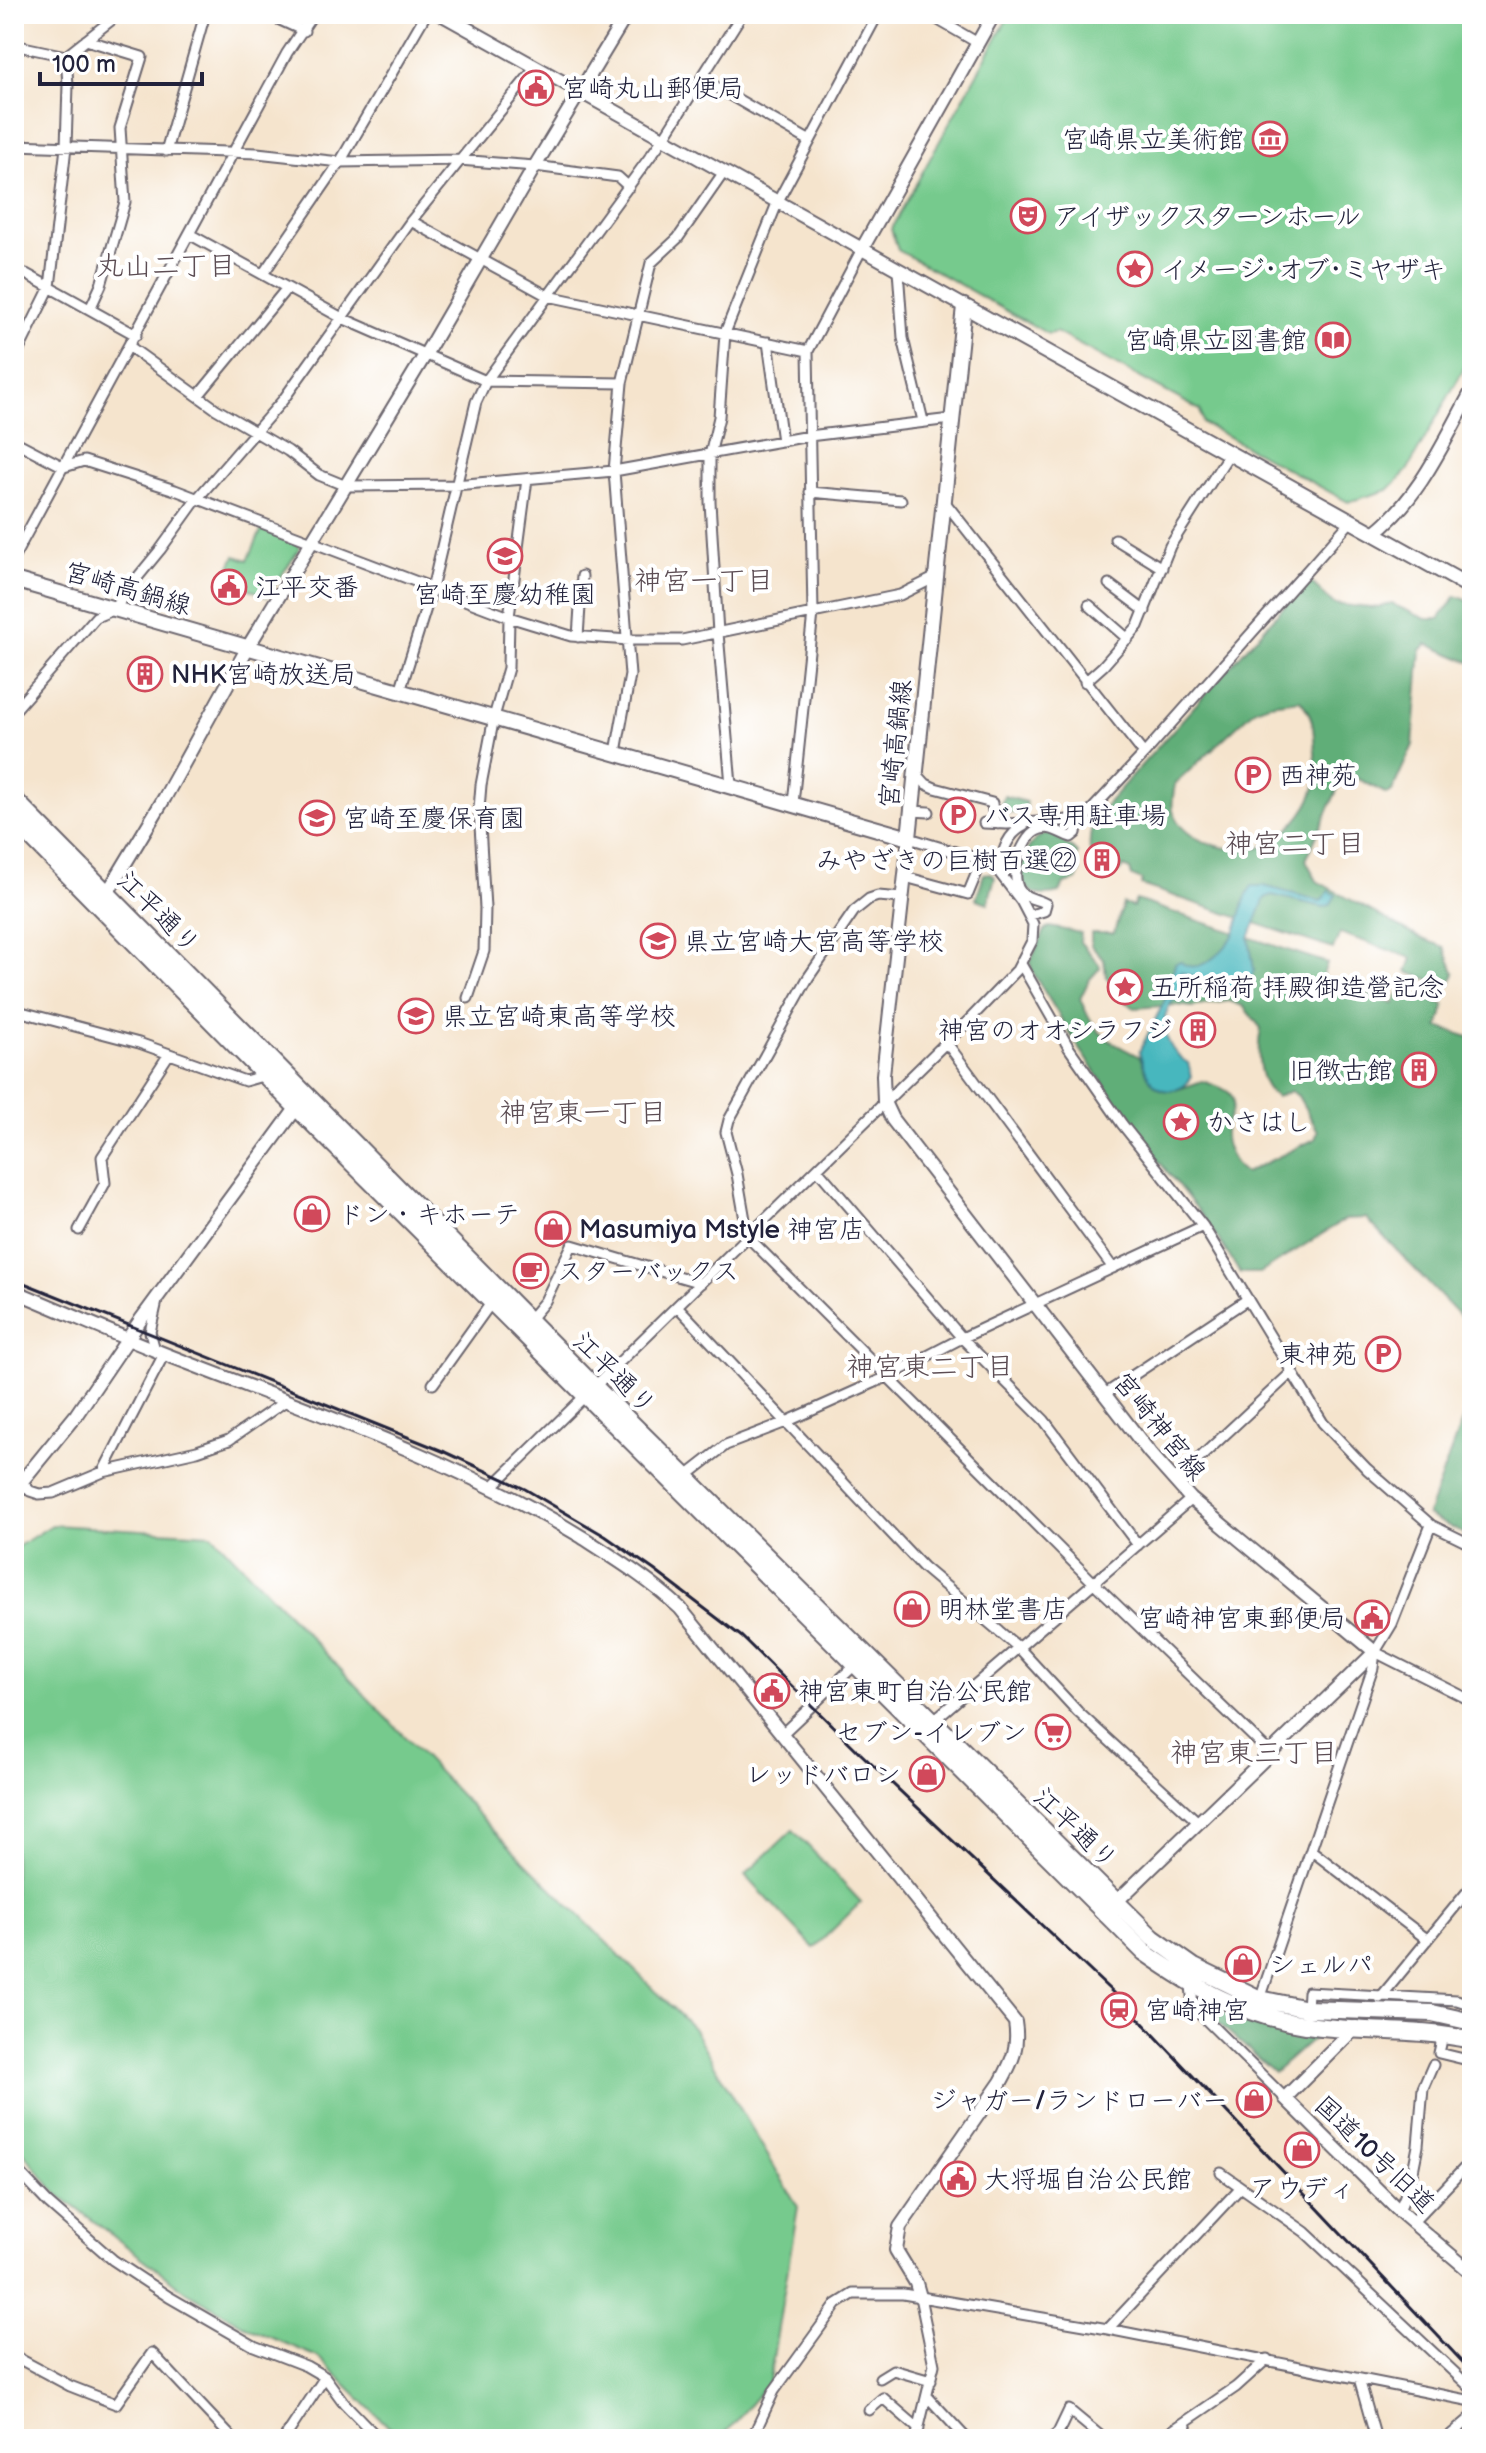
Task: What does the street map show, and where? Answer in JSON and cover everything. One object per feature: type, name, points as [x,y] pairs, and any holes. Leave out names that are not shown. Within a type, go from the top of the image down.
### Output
[{"type":"highway","name":"江平通り","points":[[14,799],[266,1075],[302,1102],[529,1320],[591,1393],[1111,1907],[1194,1967],[1260,1999],[1307,2009],[1432,2013],[1472,2022]]},
{"type":"highway","name":"江平通り","points":[[14,820],[103,899],[302,1102],[491,1303],[685,1477],[861,1660],[933,1721],[1111,1907],[1144,1952],[1191,1985],[1255,2014],[1305,2025],[1439,2033],[1472,2040]]},
{"type":"main road","name":"宮崎高鍋線","points":[[14,580],[909,838],[964,306]]},
{"type":"main road","points":[[964,306],[1472,588]]},
{"type":"street","points":[[66,56],[119,14]]},
{"type":"street","points":[[166,151],[205,14]]},
{"type":"street","points":[[267,14],[304,31]]},
{"type":"street","points":[[14,557],[287,53],[313,14]]},
{"type":"street","points":[[263,274],[340,162],[426,14]]},
{"type":"street","points":[[441,14],[964,306]]},
{"type":"street","points":[[400,691],[432,589],[476,402],[486,381],[663,139],[742,14]]},
{"type":"street","points":[[731,785],[718,633],[710,455],[719,417],[725,333],[778,201],[878,14]]},
{"type":"street","points":[[928,14],[978,43]]},
{"type":"street","points":[[793,803],[813,613],[808,351],[994,14]]},
{"type":"street","points":[[103,899],[165,797],[248,647],[425,355],[624,15]]},
{"type":"street","points":[[86,40],[142,57],[120,128],[125,202],[101,285],[90,309]]},
{"type":"street","points":[[14,45],[66,56]]},
{"type":"street","points":[[14,360],[50,287],[66,147],[66,56]]},
{"type":"street","points":[[14,711],[96,617],[115,609],[196,500],[283,400],[411,221],[536,67]]},
{"type":"street","points":[[702,79],[810,141]]},
{"type":"street","points":[[14,145],[234,152],[340,162],[459,160],[618,177],[629,187]]},
{"type":"street","points":[[616,752],[630,675],[614,471],[622,383],[651,263],[678,238],[724,172]]},
{"type":"street","points":[[411,221],[548,296],[808,351]]},
{"type":"street","points":[[191,235],[342,318],[486,381],[622,383]]},
{"type":"street","points":[[898,270],[903,338],[923,421]]},
{"type":"street","points":[[14,273],[26,274],[136,335]]},
{"type":"street","points":[[198,396],[287,288]]},
{"type":"street","points":[[768,342],[782,441]]},
{"type":"street","points":[[130,347],[198,396],[288,451],[319,475],[346,486],[455,485],[614,471],[809,436],[951,419]]},
{"type":"street","points":[[1374,533],[1405,504],[1472,391]]},
{"type":"street","points":[[14,441],[64,467],[84,461],[175,490],[278,527],[311,543],[432,589],[509,617],[578,637],[682,640],[900,595],[936,577]]},
{"type":"street","points":[[1085,682],[1128,639],[1145,611],[1170,546],[1229,454]]},
{"type":"street","points":[[468,998],[484,951],[485,908],[479,809],[494,717],[508,668],[509,617],[527,479]]},
{"type":"street","points":[[810,492],[901,500]]},
{"type":"street","points":[[944,501],[1144,754]]},
{"type":"street","points":[[984,823],[1083,819],[1352,520]]},
{"type":"street","points":[[1115,539],[1162,568]]},
{"type":"street","points":[[578,637],[582,576]]},
{"type":"street","points":[[1109,584],[1145,611]]},
{"type":"street","points":[[1089,605],[1128,639]]},
{"type":"street","points":[[916,773],[926,784],[935,788],[992,803],[994,819],[998,824]]},
{"type":"street","points":[[911,811],[929,812]]},
{"type":"street","points":[[1032,920],[1044,911],[1046,904],[1023,894],[1018,887],[1016,870],[1025,842],[1033,832],[1044,828],[1071,837],[1076,833],[1077,826],[1073,820]]},
{"type":"street","points":[[1001,873],[1001,859],[1007,843],[1017,829],[1030,823]]},
{"type":"street","points":[[492,1487],[678,1307],[946,1042],[1021,964],[1032,941],[1032,920],[1001,873],[987,861],[909,838],[883,1075],[884,1102]]},
{"type":"street","points":[[905,877],[968,894],[987,861]]},
{"type":"street","points":[[902,898],[878,896],[854,911],[808,978],[729,1120],[726,1132],[748,1237],[1094,1583],[1270,1753]]},
{"type":"street","points":[[1021,964],[1069,1048],[1122,1124],[1203,1226],[1323,1423],[1367,1469],[1431,1525],[1472,1545]]},
{"type":"street","points":[[14,1010],[139,1043],[245,1081],[266,1075]]},
{"type":"street","points":[[946,1042],[1113,1268]]},
{"type":"street","points":[[79,1230],[105,1183],[102,1157],[169,1054]]},
{"type":"street","points":[[287,1400],[229,1440],[197,1451],[103,1472],[53,1493],[39,1494],[17,1487],[76,1415],[158,1297],[302,1102]]},
{"type":"street","name":"宮崎神宮線","points":[[884,1102],[892,1119],[1150,1453],[1191,1499],[1375,1652]]},
{"type":"street","points":[[817,1169],[962,1338],[1044,1420],[1138,1545]]},
{"type":"street","points":[[685,1477],[726,1445],[889,1376],[962,1338],[1203,1226]]},
{"type":"street","points":[[529,1320],[545,1301],[572,1245],[701,1283]]},
{"type":"street","points":[[14,1312],[19,1293],[159,1352],[398,1445],[535,1509],[658,1587],[680,1608],[1015,2022],[1018,2046],[1008,2070],[900,2227],[896,2250],[916,2283],[934,2365],[918,2434]]},
{"type":"street","points":[[103,1472],[159,1352],[150,1332],[158,1297]]},
{"type":"street","points":[[1105,1394],[1248,1299]]},
{"type":"street","points":[[433,1384],[491,1303]]},
{"type":"street","points":[[678,1307],[923,1567],[1019,1648],[1078,1712],[1198,1822]]},
{"type":"street","points":[[1175,1481],[1291,1373]]},
{"type":"street","points":[[933,1721],[1191,1499]]},
{"type":"street","points":[[1111,1907],[1375,1652],[1392,1624],[1431,1525]]},
{"type":"street","points":[[1375,1652],[1472,1701]]},
{"type":"street","points":[[1260,1999],[1373,1668],[1375,1652]]},
{"type":"street","points":[[781,1735],[861,1660]]},
{"type":"street","points":[[1312,1851],[1428,1940]]},
{"type":"street","points":[[1191,1985],[1193,2007],[1285,2098],[1355,2029],[1472,1886]]},
{"type":"street","points":[[1307,2009],[1308,1992],[1457,2000],[1472,2005]]},
{"type":"street","points":[[1439,2033],[1439,2053],[1472,2061]]},
{"type":"street","points":[[1399,2211],[1411,2181],[1418,2146],[1423,2088],[1433,2065]]},
{"type":"street","name":"国道10号旧道","points":[[1285,2098],[1399,2211],[1472,2273]]},
{"type":"street","points":[[1412,2223],[1472,2160]]},
{"type":"street","points":[[14,2167],[48,2203],[113,2260],[169,2297],[254,2346],[306,2366],[325,2377],[344,2403],[379,2439]]},
{"type":"street","points":[[1221,2173],[1305,2232],[1472,2389]]},
{"type":"street","points":[[1108,2329],[1241,2187]]},
{"type":"street","points":[[741,2439],[758,2436],[774,2391],[844,2297],[865,2293],[920,2297],[1108,2329],[1472,2401]]},
{"type":"street","points":[[14,2356],[70,2386],[116,2404],[152,2353],[233,2439]]},
{"type":"street","points":[[1160,2439],[1236,2387],[1267,2359]]},
{"type":"street","points":[[880,2378],[893,2370],[931,2381]]},
{"type":"street","points":[[284,2439],[325,2377]]},
{"type":"street","points":[[1359,2379],[1376,2439]]},
{"type":"street","points":[[927,2396],[967,2439]]},
{"type":"street","points":[[869,2410],[883,2398],[918,2434]]},
{"type":"street","points":[[1051,2439],[1058,2433],[1069,2410],[1104,2439]]},
{"type":"street","points":[[1446,2439],[1472,2417]]},
{"type":"street","points":[[1185,2422],[1189,2439]]},
{"type":"green space","points":[[1010,14],[1472,14],[1472,354],[1407,471],[1388,490],[1348,502],[1203,423],[1200,410],[1056,332],[1048,334],[898,250],[891,229]]},
{"type":"green space","points":[[262,529],[295,541],[300,548],[267,597],[225,577],[235,556],[248,560]]},
{"type":"green space","points":[[1306,582],[1312,583],[1334,604],[1371,608],[1392,604],[1426,619],[1439,619],[1456,596],[1472,602],[1472,663],[1427,644],[1421,650],[1413,745],[1392,791],[1387,794],[1353,776],[1342,779],[1306,860],[1317,881],[1420,938],[1444,947],[1455,974],[1449,986],[1407,972],[1412,958],[1340,933],[1333,949],[1141,885],[1142,880],[1132,876],[1130,870],[1124,867],[1115,875],[1105,876],[1091,857],[1090,841],[1095,817]],"holes":[[[1300,700],[1313,730],[1316,783],[1307,806],[1285,833],[1258,848],[1235,849],[1198,839],[1179,824],[1172,803],[1175,784],[1255,709]]]},
{"type":"green space","points":[[1004,796],[1026,802],[1027,808],[1020,813],[1002,813],[1000,807]]},
{"type":"green space","points":[[1051,833],[1078,853],[1074,862],[1080,872],[1076,881],[1064,884],[1060,893],[1042,895],[1029,890],[1023,881],[1021,869],[1030,845]]},
{"type":"green space","points":[[990,873],[995,877],[988,903],[976,899],[984,874]]},
{"type":"green space","points":[[1136,900],[1327,963],[1322,978],[1394,1004],[1400,990],[1445,1005],[1438,1027],[1472,1038],[1472,1329],[1366,1218],[1346,1219],[1260,1273],[1240,1273],[1206,1220],[1141,1139],[1032,971],[1030,962],[1045,930],[1050,927],[1081,933],[1080,942],[1100,968],[1089,980],[1080,999],[1091,1021],[1103,1036],[1140,1057],[1151,1080],[1163,1090],[1202,1081],[1229,1093],[1233,1104],[1226,1129],[1226,1144],[1234,1161],[1245,1173],[1315,1139],[1318,1131],[1298,1096],[1291,1091],[1277,1097],[1265,1084],[1259,1056],[1261,1028],[1243,1006],[1229,1001],[1192,1007],[1135,1008],[1122,1000],[1106,976],[1104,960],[1091,946],[1091,933],[1114,933],[1123,904],[1133,907]]},
{"type":"green space","points":[[1472,1385],[1472,1538],[1427,1515],[1465,1413]]},
{"type":"green space","points":[[52,1525],[212,1534],[498,1835],[693,2028],[798,2207],[769,2382],[721,2439],[401,2439],[318,2357],[253,2330],[187,2292],[54,2191],[14,2140],[14,1549]]},
{"type":"green space","points":[[793,1830],[861,1902],[814,1948],[745,1875]]},
{"type":"green space","points":[[1228,2012],[1254,2023],[1317,2035],[1274,2073],[1214,2019]]},
{"type":"water","points":[[1252,886],[1264,886],[1321,901],[1329,891],[1336,895],[1330,905],[1323,907],[1272,895],[1265,898],[1249,938],[1254,970],[1251,979],[1230,991],[1212,996],[1202,980],[1180,972],[1199,992],[1193,1002],[1174,999],[1166,1016],[1166,1034],[1174,1051],[1188,1063],[1192,1077],[1180,1088],[1163,1090],[1151,1080],[1139,1052],[1165,1000],[1175,964],[1180,961],[1194,966],[1202,964],[1224,948],[1237,928]]},
{"type":"railway","points":[[14,1279],[445,1452],[525,1489],[605,1536],[654,1570],[742,1637],[1125,2004],[1472,2372]]},
{"type":"place","name":"宮崎丸山郵便局","points":[[536,88]]},
{"type":"place","name":"宮崎県立美術館","points":[[1270,139]]},
{"type":"place","name":"アイザックスターンホール","points":[[1028,216]]},
{"type":"place","name":"イメージ･オブ･ミヤザキ","points":[[1135,269]]},
{"type":"place","name":"宮崎県立図書館","points":[[1333,340]]},
{"type":"place","name":"宮崎至慶幼稚園","points":[[505,556]]},
{"type":"place","name":"江平交番","points":[[229,587]]},
{"type":"place","name":"NHK宮崎放送局","points":[[145,674]]},
{"type":"place","name":"西神苑","points":[[1253,775]]},
{"type":"place","name":"バス専用駐車場","points":[[958,815]]},
{"type":"place","name":"宮崎至慶保育園","points":[[317,818]]},
{"type":"place","name":"みやざきの巨樹百選㉒","points":[[1102,860]]},
{"type":"place","name":"県立宮崎大宮高等学校","points":[[658,941]]},
{"type":"place","name":"五所稲荷 拝殿御造營記念","points":[[1125,987]]},
{"type":"place","name":"県立宮崎東高等学校","points":[[416,1016]]},
{"type":"place","name":"神宮のオオシラフジ","points":[[1198,1030]]},
{"type":"place","name":"旧徴古館","points":[[1419,1070]]},
{"type":"place","name":"かさはし","points":[[1181,1122]]},
{"type":"place","name":"ドン・キホーテ","points":[[312,1214]]},
{"type":"place","name":"Masumiya Mstyle 神宮店","points":[[553,1229]]},
{"type":"place","name":"スターバックス","points":[[531,1271]]},
{"type":"place","name":"東神苑","points":[[1383,1354]]},
{"type":"place","name":"明林堂書店","points":[[912,1609]]},
{"type":"place","name":"宮崎神宮東郵便局","points":[[1372,1618]]},
{"type":"place","name":"神宮東町自治公民館","points":[[772,1691]]},
{"type":"place","name":"セブン-イレブン","points":[[1053,1732]]},
{"type":"place","name":"レッドバロン","points":[[927,1774]]},
{"type":"place","name":"シェルパ","points":[[1243,1964]]},
{"type":"place","name":"宮崎神宮","points":[[1119,2010]]},
{"type":"place","name":"ジャガー/ランドローバー","points":[[1254,2100]]},
{"type":"place","name":"アウディ","points":[[1302,2150]]},
{"type":"place","name":"大将堀自治公民館","points":[[958,2179]]},
{"type":"district","name":"丸山二丁目","points":[[166,265]]},
{"type":"district","name":"神宮一丁目","points":[[704,580]]},
{"type":"district","name":"神宮二丁目","points":[[1295,843]]},
{"type":"district","name":"神宮東一丁目","points":[[583,1112]]},
{"type":"district","name":"神宮東二丁目","points":[[930,1366]]},
{"type":"district","name":"神宮東三丁目","points":[[1254,1752]]}]
